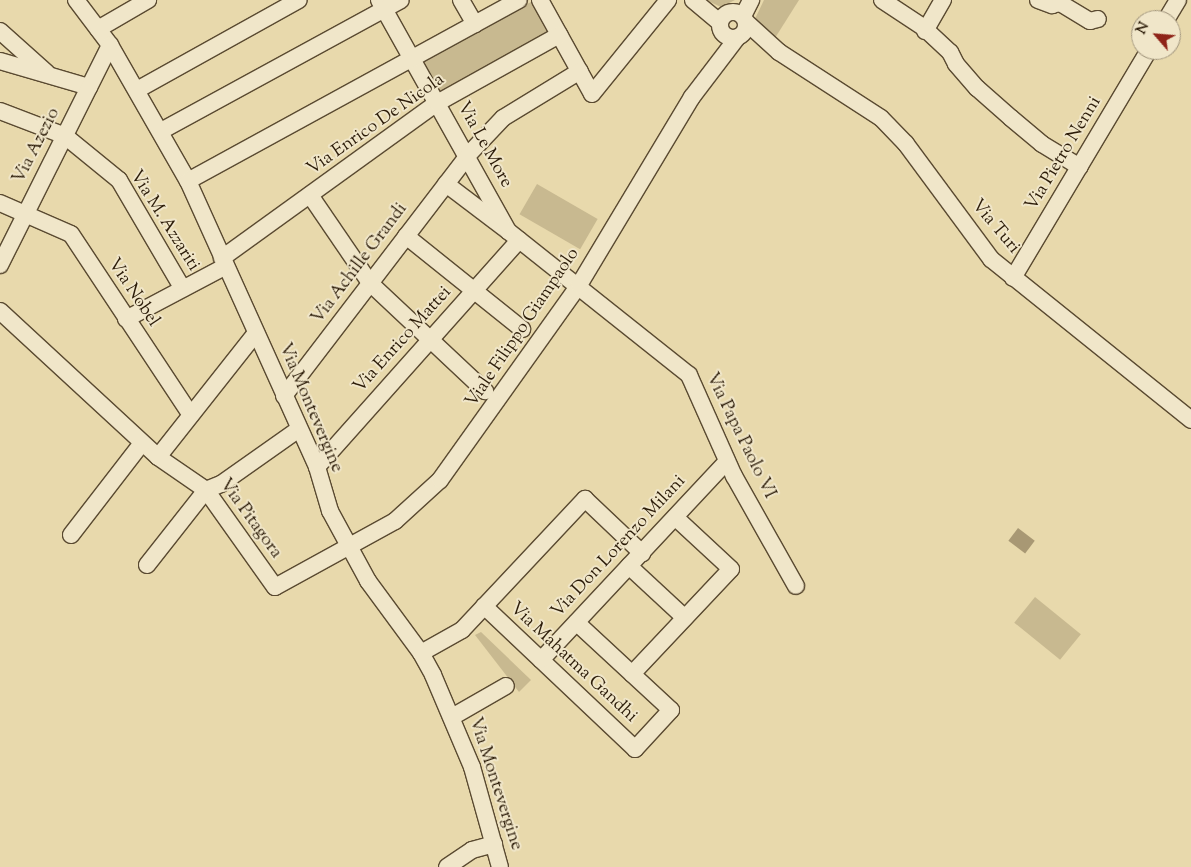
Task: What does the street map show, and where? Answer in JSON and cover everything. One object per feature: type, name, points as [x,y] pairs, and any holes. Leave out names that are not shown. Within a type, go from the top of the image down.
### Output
[{"type":"street","name":"Via Montevergine","points":[[76,0],[110,45],[188,181],[299,430],[317,466],[330,511],[368,580],[421,653],[452,717],[480,792],[500,867]]},
{"type":"street","points":[[98,29],[148,0]]},
{"type":"street","points":[[137,90],[298,0]]},
{"type":"street","points":[[161,131],[382,5],[401,0]]},
{"type":"street","points":[[461,0],[475,24]]},
{"type":"street","points":[[188,181],[519,0]]},
{"type":"street","points":[[540,0],[592,94],[668,0]]},
{"type":"street","points":[[693,0],[721,28]]},
{"type":"street","points":[[721,28],[723,16],[740,21],[751,0]]},
{"type":"street","points":[[882,0],[950,52],[956,64],[977,88],[1042,144],[1080,167]]},
{"type":"street","points":[[925,31],[943,0]]},
{"type":"street","points":[[1038,0],[1052,5],[1060,3],[1090,21],[1098,19]]},
{"type":"street","name":"Via Le More","points":[[382,5],[513,235]]},
{"type":"street","name":"Via Turi","points":[[721,28],[726,37],[740,21],[779,52],[881,118],[912,151],[981,247],[1013,278],[1191,420]]},
{"type":"street","name":"Viale Filippo Giampaolo","points":[[275,587],[395,521],[440,480],[579,285],[740,21]]},
{"type":"street","name":"Viale Filippo Giampaolo","points":[[692,98],[721,28]]},
{"type":"street","points":[[0,31],[52,78]]},
{"type":"street","name":"Via Enrico De Nicola","points":[[126,319],[183,289],[224,262],[310,195],[438,103],[559,35]]},
{"type":"street","name":"Via Azezio","points":[[0,265],[110,45]]},
{"type":"street","name":"Via Pietro Nenni","points":[[1013,278],[1142,60]]},
{"type":"street","points":[[0,61],[52,78],[89,87]]},
{"type":"street","name":"Via Achille Grandi","points":[[284,396],[468,155],[503,118],[580,71]]},
{"type":"street","name":"Via M. Azzariti","points":[[0,111],[65,136],[119,180],[183,289]]},
{"type":"street","name":"Via Le More","points":[[446,184],[579,285]]},
{"type":"street","points":[[310,195],[370,283],[485,391]]},
{"type":"street","name":"Via Nobel","points":[[0,203],[26,212],[71,234],[191,414]]},
{"type":"street","name":"Via Enrico Mattei","points":[[317,466],[475,290],[513,235]]},
{"type":"street","points":[[406,236],[522,329]]},
{"type":"street","name":"Via Papa Paolo VI","points":[[579,285],[689,375],[727,461],[796,586]]},
{"type":"street","name":"Via Pitagora","points":[[0,311],[158,457],[206,490],[275,587]]},
{"type":"street","points":[[158,457],[256,333]]},
{"type":"street","points":[[147,565],[206,490],[221,484],[299,430]]},
{"type":"street","points":[[71,535],[142,443]]},
{"type":"street","name":"Via Don Lorenzo Milani","points":[[541,660],[727,461]]},
{"type":"street","points":[[421,653],[462,630],[585,499],[642,553]]},
{"type":"street","points":[[576,622],[632,674],[685,618],[731,569],[675,517]]},
{"type":"street","points":[[629,566],[685,618]]},
{"type":"street","name":"Via Mahatma Gandhi","points":[[484,606],[635,748],[671,710],[632,674]]},
{"type":"street","points":[[452,717],[506,686]]},
{"type":"street","points":[[447,867],[472,850],[494,844]]},
{"type":"shaded area","points":[[706,0],[735,0],[721,7]]},
{"type":"shaded area","points":[[764,0],[799,0],[775,38],[754,21]]},
{"type":"shaded area","points":[[531,2],[548,34],[439,92],[422,60]]},
{"type":"shaded area","points":[[537,184],[598,219],[580,249],[520,214]]},
{"type":"shaded area","points":[[1018,528],[1035,541],[1025,553],[1008,541]]},
{"type":"shaded area","points":[[1035,597],[1081,634],[1060,660],[1014,623]]},
{"type":"shaded area","points":[[481,632],[531,680],[519,692],[475,635]]}]
